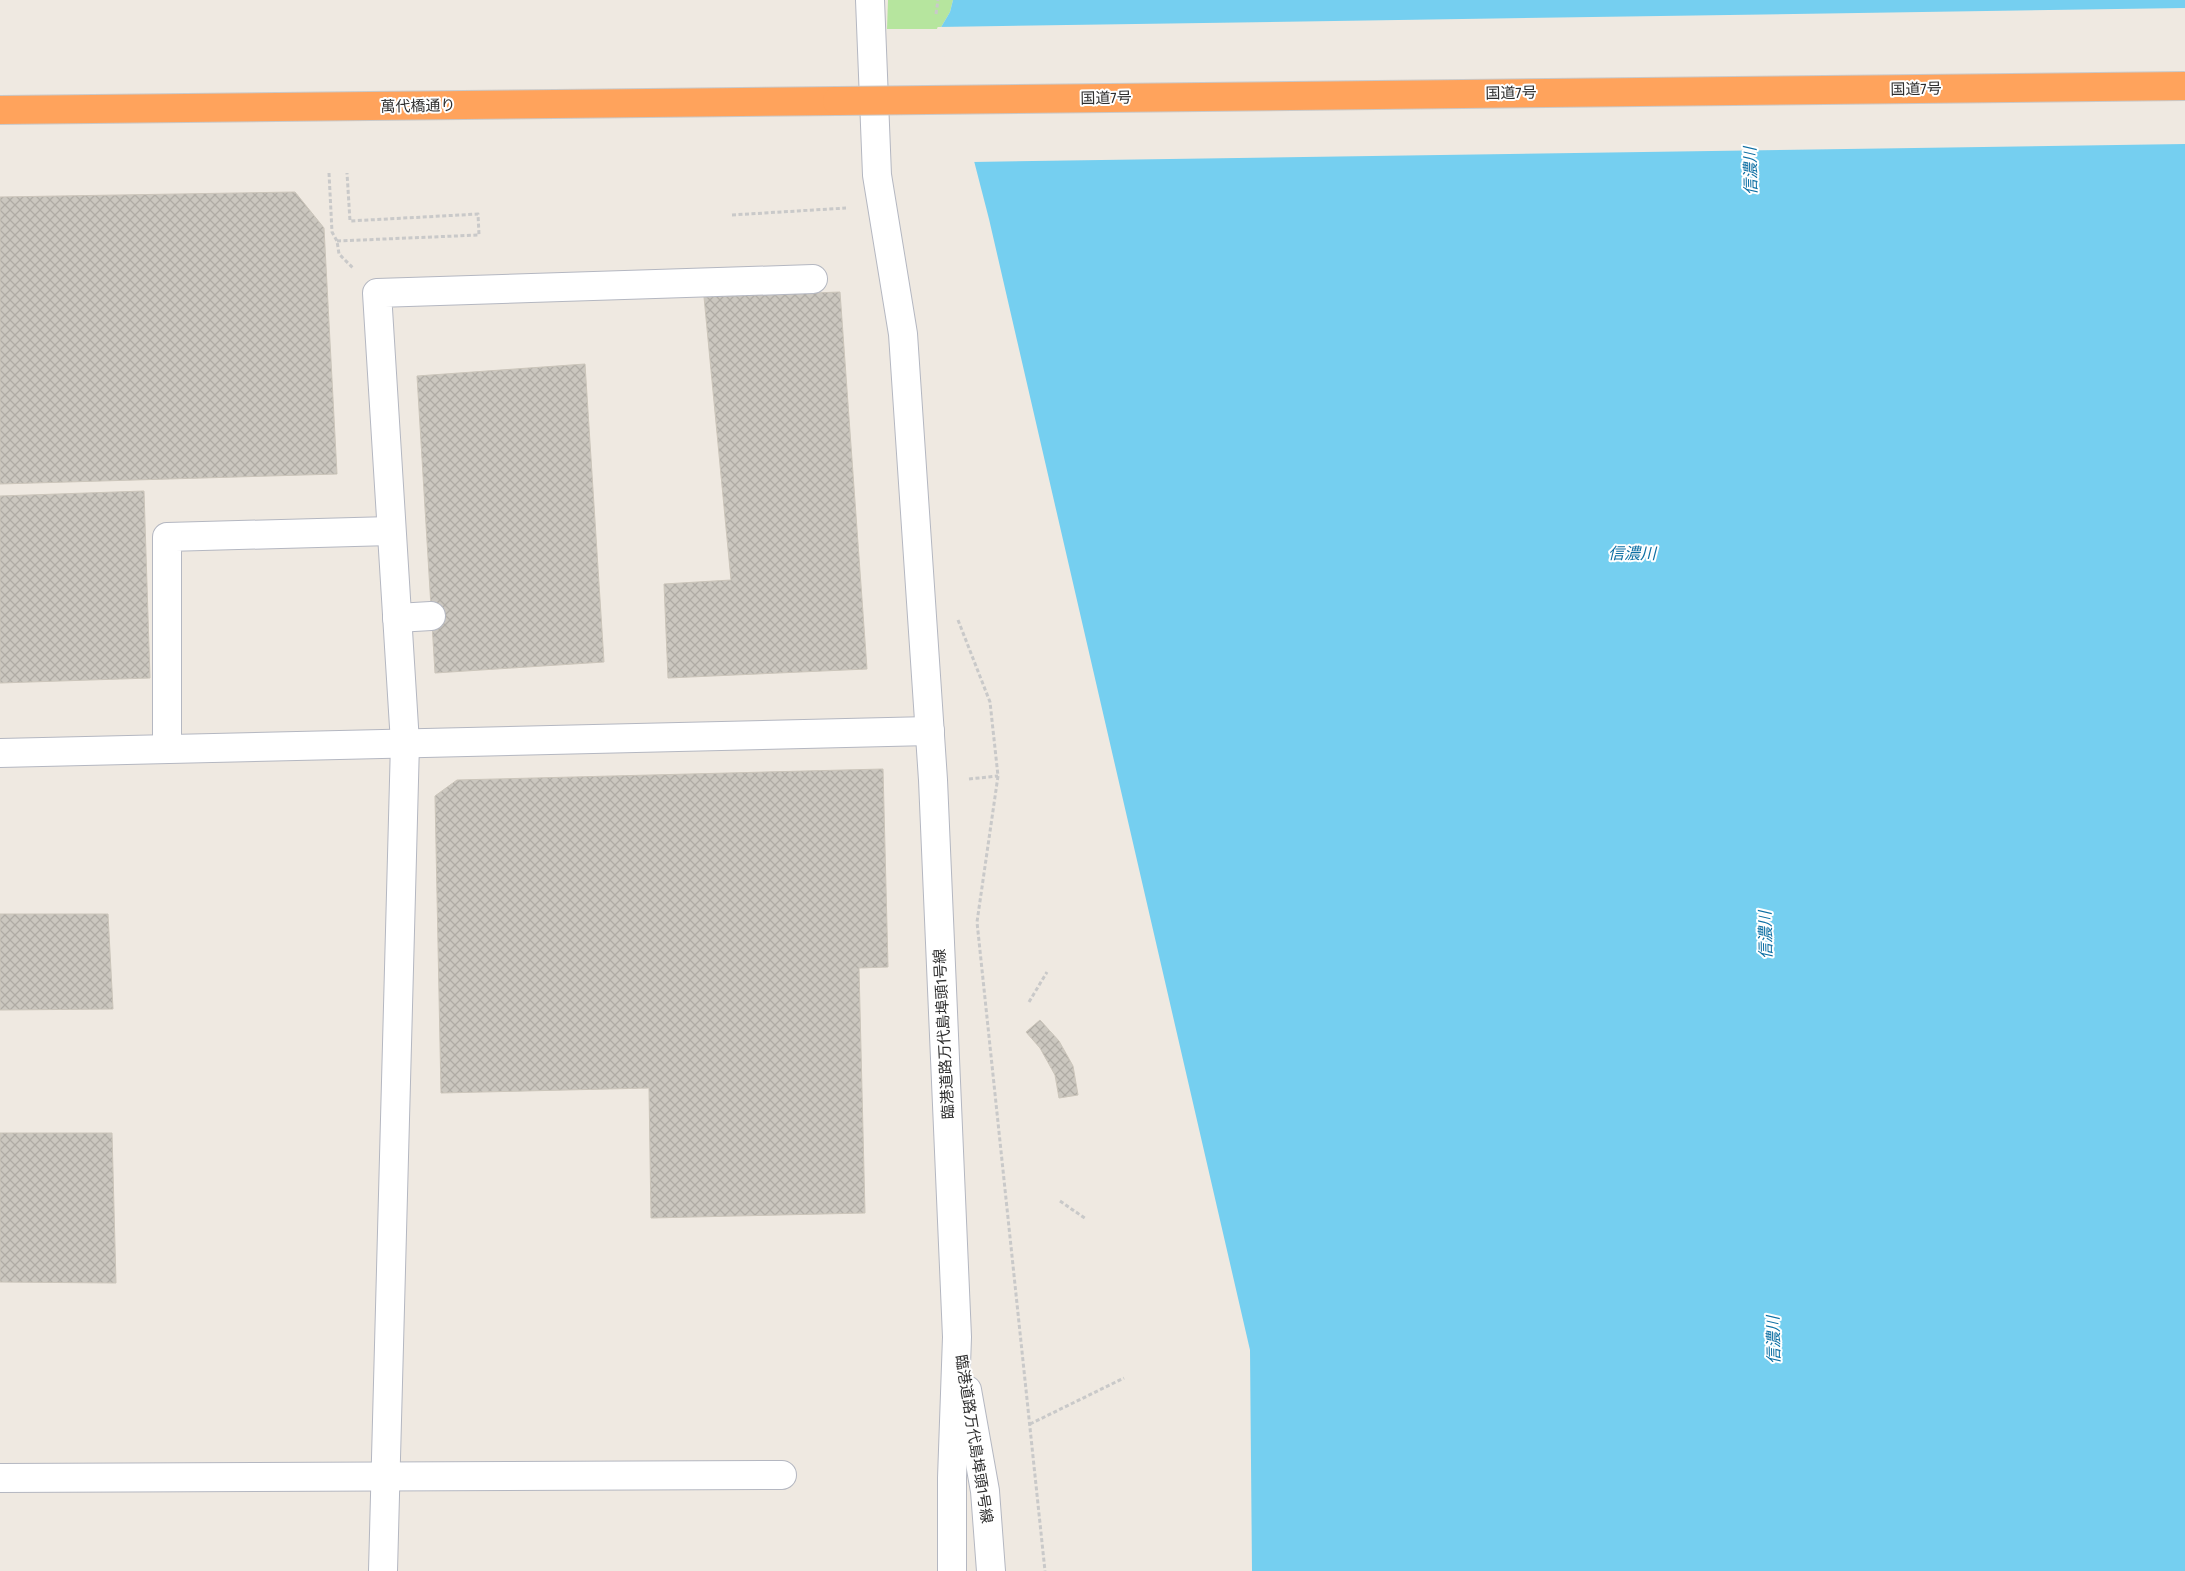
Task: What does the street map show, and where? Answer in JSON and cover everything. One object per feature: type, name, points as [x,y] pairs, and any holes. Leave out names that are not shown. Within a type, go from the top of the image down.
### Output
[{"type":"highway","name":"国道7号","points":[[837,101],[2185,86]]},
{"type":"highway","name":"萬代橋通り","points":[[0,110],[837,101]]},
{"type":"street","name":"臨港道路万代島埠頭1号線","points":[[870,0],[877,175],[903,334],[930,731],[957,1337],[952,1478],[952,1571]]},
{"type":"street","points":[[383,1571],[384,1475],[405,744],[377,293],[814,279]]},
{"type":"street","points":[[167,748],[167,537],[392,531]]},
{"type":"street","points":[[397,618],[431,616]]},
{"type":"street","points":[[0,753],[930,731]]},
{"type":"street","name":"臨港道路万代島埠頭1号線","points":[[957,1337],[984,1491],[991,1571]]},
{"type":"street","points":[[0,1478],[384,1475],[782,1475]]},
{"type":"path","points":[[936,14],[938,0]]},
{"type":"path","points":[[329,173],[332,232],[337,241],[339,254],[377,293]]},
{"type":"path","points":[[337,241],[479,235],[478,214],[350,221],[347,173]]},
{"type":"path","points":[[732,215],[846,208]]},
{"type":"path","points":[[956,615],[990,702],[998,776],[977,922],[1046,1571]]},
{"type":"path","points":[[970,779],[998,776]]},
{"type":"path","points":[[1029,1002],[1047,972]]},
{"type":"path","points":[[1060,1201],[1086,1220]]},
{"type":"path","points":[[1030,1424],[1124,1378]]},
{"type":"green space","points":[[888,0],[953,0],[950,12],[940,29],[887,29]]},
{"type":"water","name":"信濃川","points":[[953,0],[2185,0],[2185,1571],[1252,1571],[1250,1350],[989,219],[940,29],[950,12]]},
{"type":"pier","points":[[2185,8],[2185,144],[972,162],[937,28],[938,27]]},
{"type":"building","points":[[295,192],[324,228],[337,474],[0,484],[0,197]]},
{"type":"building","points":[[840,292],[867,669],[668,678],[664,584],[731,580],[704,297]]},
{"type":"building","points":[[585,364],[604,662],[435,673],[417,376]]},
{"type":"building","points":[[144,491],[150,678],[0,683],[0,496]]},
{"type":"building","points":[[883,769],[888,967],[859,968],[865,1213],[651,1218],[649,1088],[441,1093],[435,796],[457,780]]},
{"type":"building","points":[[0,914],[108,914],[113,1009],[0,1010]]},
{"type":"building","points":[[1040,1020],[1059,1041],[1073,1066],[1078,1095],[1059,1098],[1055,1075],[1040,1048],[1026,1032]]},
{"type":"building","points":[[0,1133],[112,1133],[116,1283],[0,1282]]}]
